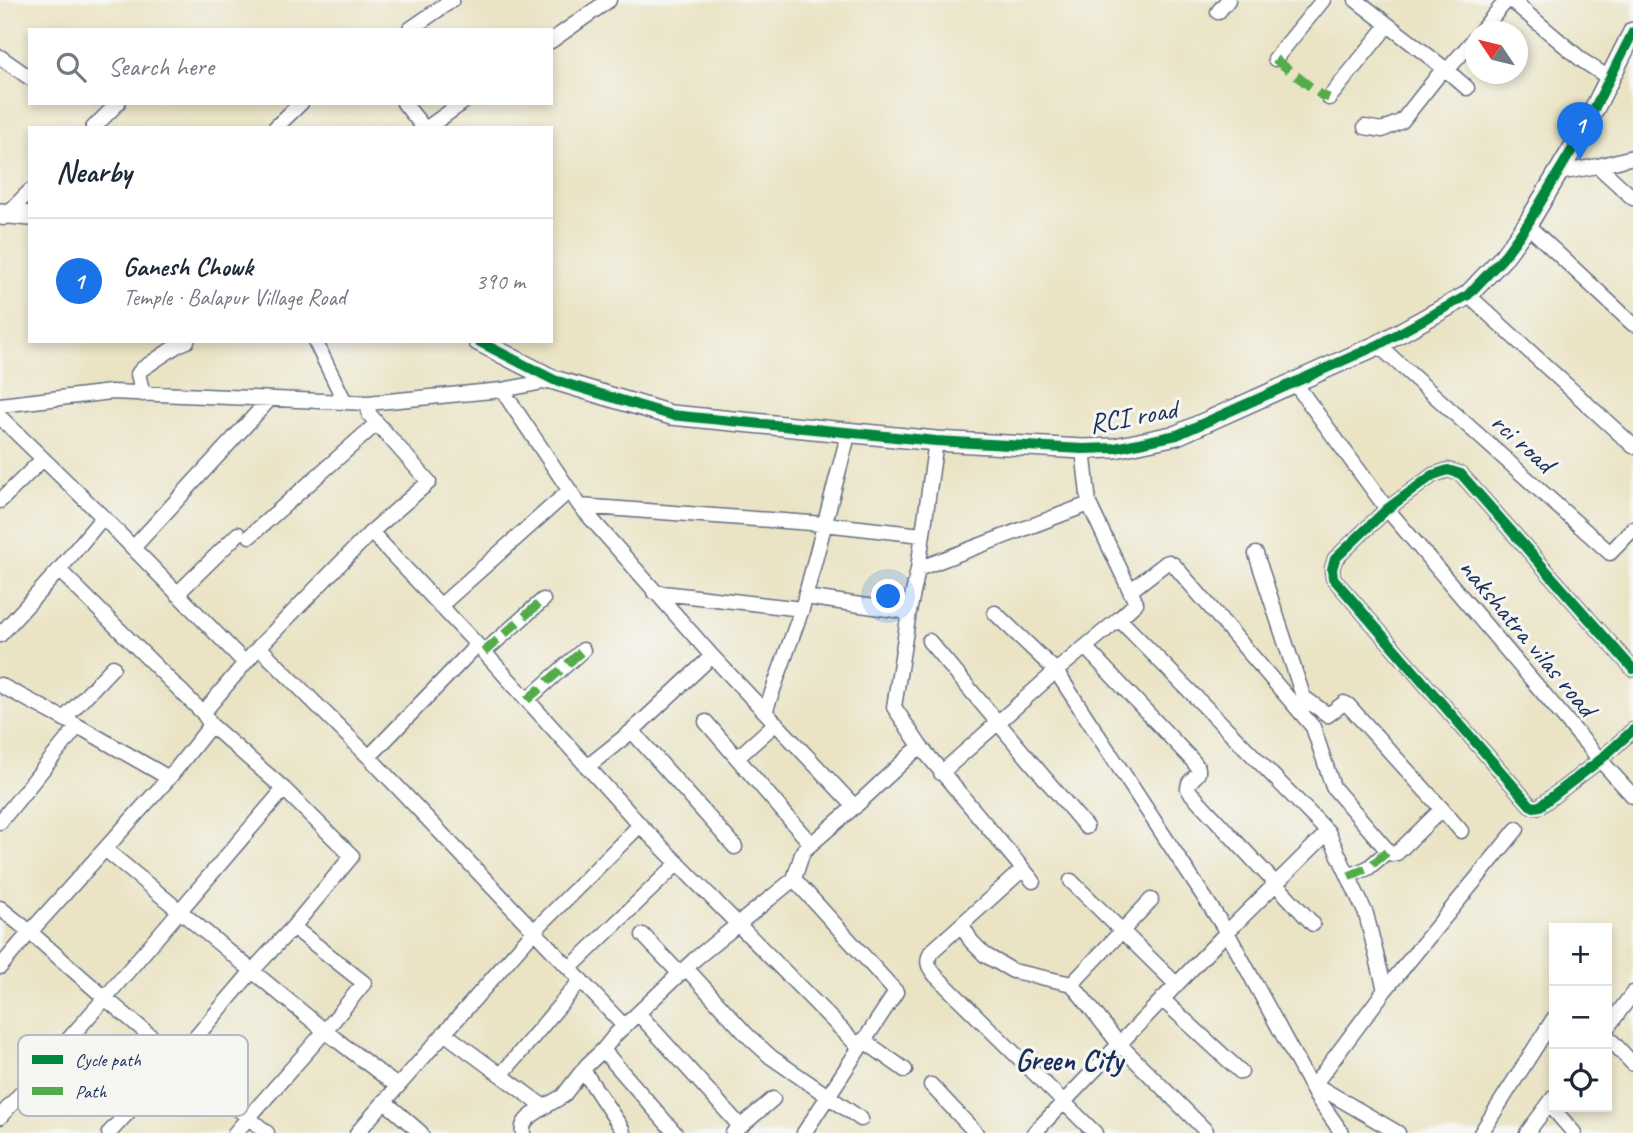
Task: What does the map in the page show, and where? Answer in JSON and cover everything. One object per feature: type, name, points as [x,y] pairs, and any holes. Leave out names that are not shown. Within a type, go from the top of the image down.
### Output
[{"type":"street","points":[[412,28],[452,0]]},
{"type":"street","points":[[553,40],[609,0]]},
{"type":"street","points":[[1218,12],[1228,0]]},
{"type":"street","points":[[1275,59],[1323,0]]},
{"type":"street","points":[[1356,0],[1467,88]]},
{"type":"street","points":[[1490,21],[1509,0],[1583,61],[1609,78]]},
{"type":"street","points":[[1329,98],[1388,25]]},
{"type":"street","name":"RCI road","points":[[482,343],[554,380],[671,415],[936,441],[1083,449],[1115,448],[1177,435],[1378,345],[1468,295],[1502,259],[1527,225],[1582,133],[1633,32]]},
{"type":"street","points":[[1365,127],[1382,130],[1402,121],[1444,68],[1449,68],[1465,49]]},
{"type":"street","points":[[0,57],[28,77]]},
{"type":"street","points":[[95,126],[116,105]]},
{"type":"street","points":[[277,126],[299,105]]},
{"type":"street","points":[[406,105],[424,126]]},
{"type":"street","points":[[429,126],[459,105]]},
{"type":"street","points":[[1558,173],[1633,156]]},
{"type":"street","points":[[1598,166],[1633,198]]},
{"type":"street","points":[[3,216],[28,193]]},
{"type":"street","points":[[3,216],[28,216]]},
{"type":"street","points":[[1527,225],[1633,324]]},
{"type":"street","points":[[1468,295],[1633,446]]},
{"type":"street","points":[[143,394],[138,374],[182,343]]},
{"type":"street","points":[[316,343],[345,402]]},
{"type":"street","name":"rci road","points":[[1378,345],[1610,553],[1633,529]]},
{"type":"street","points":[[0,405],[111,392],[368,403],[502,390],[554,380]]},
{"type":"street","points":[[1294,383],[1387,509]]},
{"type":"street","points":[[502,390],[579,506],[712,656],[855,807]]},
{"type":"street","points":[[133,548],[269,400]]},
{"type":"street","points":[[0,967],[169,778],[245,663],[371,532],[429,482],[376,424],[369,414],[368,403]]},
{"type":"street","points":[[0,417],[103,517],[245,663]]},
{"type":"street","points":[[177,594],[376,424]]},
{"type":"street","points":[[765,712],[803,603],[849,432]]},
{"type":"street","points":[[936,441],[918,569],[894,707],[941,773],[1028,875],[931,952],[927,960],[928,966],[1095,1133]]},
{"type":"street","points":[[941,773],[1136,603],[1090,504],[1083,449]]},
{"type":"street","points":[[0,502],[43,459]]},
{"type":"street","points":[[1633,669],[1461,474],[1448,470],[1433,475],[1387,509],[1335,559],[1333,578],[1530,805],[1539,806],[1600,760],[1633,730]]},
{"type":"street","points":[[440,606],[569,491]]},
{"type":"street","points":[[918,569],[1090,504]]},
{"type":"street","points":[[579,506],[824,524],[922,535]]},
{"type":"street","name":"nakshatra vilas road","points":[[1387,509],[1633,796]]},
{"type":"street","points":[[0,635],[103,517]]},
{"type":"street","points":[[371,532],[640,825],[861,1044],[905,1070]]},
{"type":"street","points":[[1256,554],[1333,787],[1392,855],[1441,809]]},
{"type":"street","points":[[1130,591],[1169,562],[1174,565],[1314,727]]},
{"type":"street","points":[[59,570],[207,719],[352,856],[198,1035]]},
{"type":"street","points":[[654,592],[909,612]]},
{"type":"street","points":[[369,757],[480,649],[543,600]]},
{"type":"street","points":[[995,613],[1056,671],[1227,932],[1342,1133]]},
{"type":"street","points":[[1119,619],[1328,832],[1366,914],[1385,990]]},
{"type":"street","points":[[929,641],[1086,827]]},
{"type":"street","points":[[1085,647],[1193,761],[1198,773],[1189,783],[1190,792],[1313,924]]},
{"type":"street","points":[[259,648],[369,757],[624,1026]]},
{"type":"street","points":[[527,700],[583,650]]},
{"type":"street","points":[[587,767],[632,731],[712,656]]},
{"type":"street","points":[[64,719],[113,667]]},
{"type":"street","points":[[0,685],[169,778]]},
{"type":"street","points":[[1303,697],[1328,715],[1343,703],[1348,705],[1461,831]]},
{"type":"street","points":[[706,722],[811,844]]},
{"type":"street","points":[[737,758],[776,723]]},
{"type":"street","points":[[0,822],[78,726]]},
{"type":"street","points":[[632,731],[735,847]]},
{"type":"street","points":[[523,1133],[524,1123],[563,1096],[624,1026],[695,959],[794,879],[803,850],[855,807],[920,746]]},
{"type":"street","points":[[72,1035],[284,789]]},
{"type":"street","points":[[357,1133],[534,931],[640,825]]},
{"type":"street","points":[[1313,1086],[1385,990],[1517,829]]},
{"type":"street","points":[[1034,1133],[1227,932],[1328,832]]},
{"type":"street","points":[[106,850],[325,1031],[397,1086]]},
{"type":"street","points":[[1349,876],[1367,868],[1388,851]]},
{"type":"street","points":[[570,968],[678,863]]},
{"type":"street","points":[[794,879],[896,992],[804,1133]]},
{"type":"street","points":[[1071,881],[1176,985]]},
{"type":"street","points":[[1072,985],[1151,900]]},
{"type":"street","points":[[0,908],[150,1035]]},
{"type":"street","points":[[962,925],[971,941],[985,955],[1013,971],[1072,985],[1119,1044],[1206,1131]]},
{"type":"street","points":[[235,1133],[364,983],[293,927]]},
{"type":"street","points":[[643,935],[771,1057],[861,1119]]},
{"type":"street","points":[[501,1075],[581,980]]},
{"type":"street","points":[[1612,1021],[1633,993]]},
{"type":"street","points":[[1162,999],[1241,1072]]},
{"type":"street","points":[[638,1013],[736,1130],[773,1099]]},
{"type":"street","points":[[1481,1133],[1549,1026]]},
{"type":"street","points":[[444,1033],[544,1107]]},
{"type":"street","points":[[1612,1041],[1633,1064]]},
{"type":"street","points":[[603,1050],[676,1133]]},
{"type":"street","points":[[583,1070],[623,1133]]},
{"type":"street","points":[[931,1085],[976,1133]]},
{"type":"street","points":[[1313,1086],[1398,1133]]},
{"type":"street","points":[[0,1117],[18,1097]]},
{"type":"street","points":[[384,1101],[421,1133]]},
{"type":"street","points":[[1527,1133],[1549,1104]]},
{"type":"street","points":[[1560,1112],[1574,1133]]},
{"type":"street","points":[[108,1133],[124,1116]]},
{"type":"street","points":[[246,1116],[267,1133]]},
{"type":"marked path","points":[[1275,59],[1321,95],[1329,98]]},
{"type":"marked path","points":[[484,652],[543,600]]},
{"type":"marked path","points":[[527,700],[583,650]]},
{"type":"marked path","points":[[1349,876],[1368,868],[1388,851]]},
{"type":"cycle path","points":[[482,343],[554,380],[671,415],[936,441],[1083,449],[1115,448],[1177,435],[1378,345],[1468,295],[1502,259],[1527,225],[1582,133],[1633,32]]},
{"type":"cycle path","points":[[1633,669],[1461,474],[1448,470],[1433,475],[1387,509],[1335,559],[1333,578],[1530,805],[1540,806],[1600,760],[1633,730]]},
{"type":"place","name":"Ganesh Chowk","points":[[1580,160]]},
{"type":"district","name":"Green City","points":[[1069,1060]]}]
